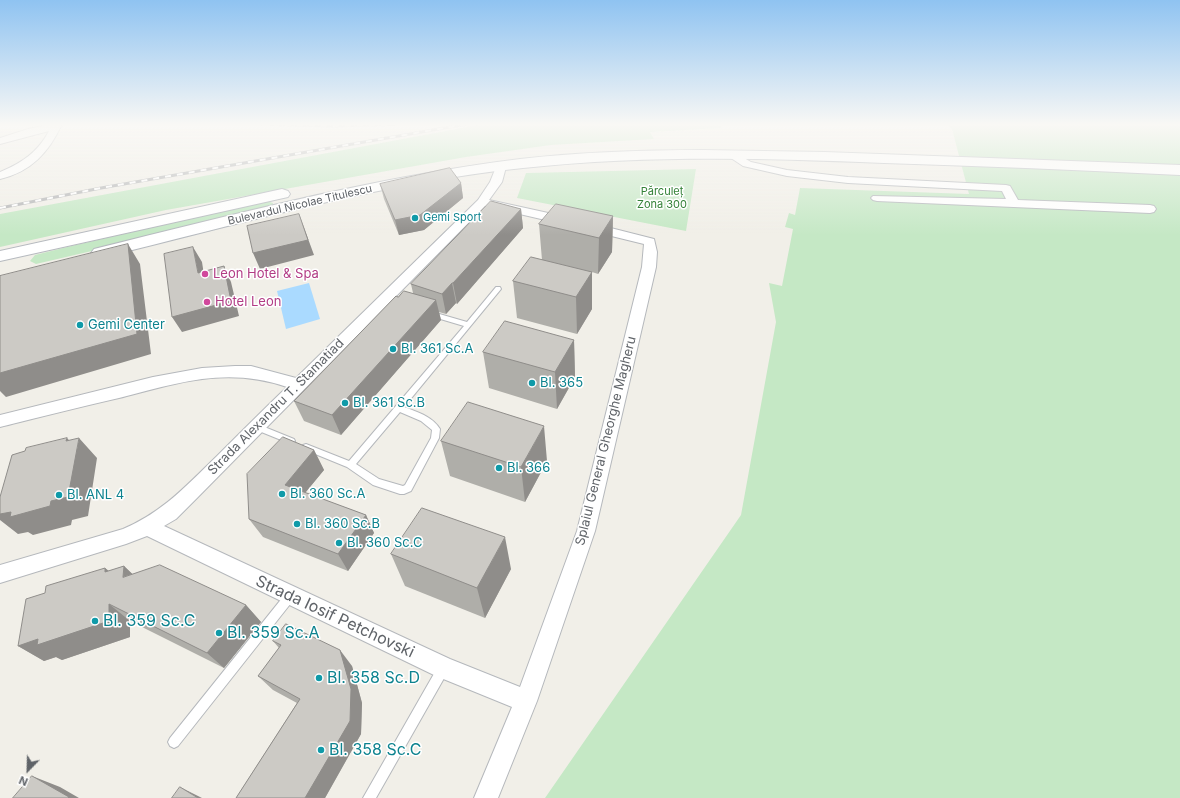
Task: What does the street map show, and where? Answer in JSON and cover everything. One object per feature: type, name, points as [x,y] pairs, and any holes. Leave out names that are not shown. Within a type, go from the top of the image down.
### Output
[{"type":"main road","name":"Bulevardul Nicolae Titulescu","points":[[0,256],[250,200],[398,174],[487,161]]},
{"type":"main road","name":"Bulevardul Nicolae Titulescu","points":[[89,256],[340,194],[428,177],[558,161]]},
{"type":"main road","name":"Bulevardul Nicolae Titulescu","points":[[1021,161],[1180,170]]},
{"type":"main road","name":"Bulevardul Nicolae Titulescu","points":[[1111,161],[1180,163]]},
{"type":"street","points":[[0,176],[31,161]]},
{"type":"street","points":[[743,161],[747,164],[787,173],[848,180],[1006,188],[1014,203]]},
{"type":"street","name":"Strada Alexandru T. Stamatiad","points":[[0,574],[126,536],[147,528],[169,513],[191,493],[298,385],[388,300],[482,202],[496,182],[501,167]]},
{"type":"street","points":[[877,198],[1150,209]]},
{"type":"street","name":"Splaiul General Gheorghe Magheru","points":[[482,202],[634,236],[650,242],[651,252],[649,267],[586,531],[526,701],[486,798]]},
{"type":"street","points":[[0,421],[163,380],[202,373],[232,371],[252,372],[273,376],[298,385]]},
{"type":"street","name":"Strada Iosif Petchovski","points":[[147,528],[444,668],[526,701]]},
{"type":"lane","points":[[350,465],[498,289]]},
{"type":"lane","points":[[419,310],[469,325]]},
{"type":"lane","points":[[257,427],[350,465],[376,482],[404,490],[408,488],[435,438],[436,429],[432,423],[423,418],[398,408]]},
{"type":"lane","points":[[174,742],[291,595]]},
{"type":"lane","points":[[369,798],[444,668]]},
{"type":"green space","points":[[283,161],[442,161],[166,210],[0,247],[0,214]]},
{"type":"green space","points":[[960,161],[1180,161],[1180,798],[545,798],[741,515],[776,322],[769,283],[782,286],[793,229],[785,227],[789,213],[795,215],[800,188],[969,194]]},
{"type":"green space","name":"Părculeț Zona 300","points":[[696,169],[686,231],[517,198],[526,173]]},
{"type":"green space","points":[[267,201],[273,203],[270,207],[152,237],[36,264],[30,261],[35,255]]},
{"type":"water","points":[[309,283],[320,319],[286,329],[277,291]]},
{"type":"building","points":[[450,168],[461,183],[420,215],[395,220],[380,184]]},
{"type":"building","points":[[491,201],[521,209],[442,294],[411,284]]},
{"type":"building","points":[[556,204],[613,216],[599,238],[539,224]]},
{"type":"building","points":[[299,214],[308,240],[253,253],[247,226]]},
{"type":"building","name":"Gemi Center","points":[[128,244],[137,334],[0,373],[0,276]]},
{"type":"building","points":[[193,247],[198,273],[224,266],[231,301],[172,317],[164,254]]},
{"type":"building","points":[[531,257],[592,272],[576,297],[513,281]]},
{"type":"building","points":[[404,291],[436,300],[332,415],[294,401],[396,296],[398,297]]},
{"type":"building","points":[[505,321],[574,340],[555,372],[483,352]]},
{"type":"building","points":[[468,402],[544,426],[521,467],[441,441]]},
{"type":"building","points":[[283,437],[314,450],[285,485],[366,515],[338,554],[249,519],[247,474]]},
{"type":"building","points":[[67,438],[66,441],[79,438],[68,497],[51,501],[50,506],[10,517],[11,512],[0,514],[0,497],[12,455],[25,451],[26,448]]},
{"type":"building","points":[[422,508],[505,537],[477,588],[391,554]]},
{"type":"building","points":[[160,565],[246,605],[207,653],[109,604],[109,621],[37,645],[38,639],[18,646],[26,599],[45,593],[46,586],[105,568],[105,572],[124,566],[123,577]]},
{"type":"building","points":[[286,624],[340,650],[351,689],[350,721],[305,798],[236,798],[300,699],[258,676],[281,645],[273,641]]},
{"type":"building","points":[[32,776],[69,797],[13,798]]},
{"type":"building","points":[[180,787],[198,798],[172,798]]},
{"type":"railway","points":[[0,208],[101,188],[254,161]]},
{"type":"place","name":"Gemi Sport","points":[[415,218]]},
{"type":"place","name":"Leon Hotel & Spa","points":[[205,274]]},
{"type":"place","name":"Hotel Leon","points":[[207,302]]},
{"type":"place","name":"Gemi Center","points":[[80,325]]},
{"type":"place","name":"Bl. 361 Sc.A","points":[[393,349]]},
{"type":"place","name":"Bl. 365","points":[[532,383]]},
{"type":"place","name":"Bl. 361 Sc.B","points":[[345,403]]},
{"type":"place","name":"Bl. 366","points":[[499,468]]},
{"type":"place","name":"Bl. 360 Sc.A","points":[[282,494]]},
{"type":"place","name":"Bl. ANL 4","points":[[59,495]]},
{"type":"place","name":"Bl. 360 Sc.B","points":[[297,524]]},
{"type":"place","name":"Bl. 360 Sc.C","points":[[339,543]]},
{"type":"place","name":"Bl. 359 Sc.C","points":[[95,621]]},
{"type":"place","name":"Bl. 359 Sc.A","points":[[219,633]]},
{"type":"place","name":"Bl. 358 Sc.D","points":[[319,678]]},
{"type":"place","name":"Bl. 358 Sc.C","points":[[321,750]]}]
